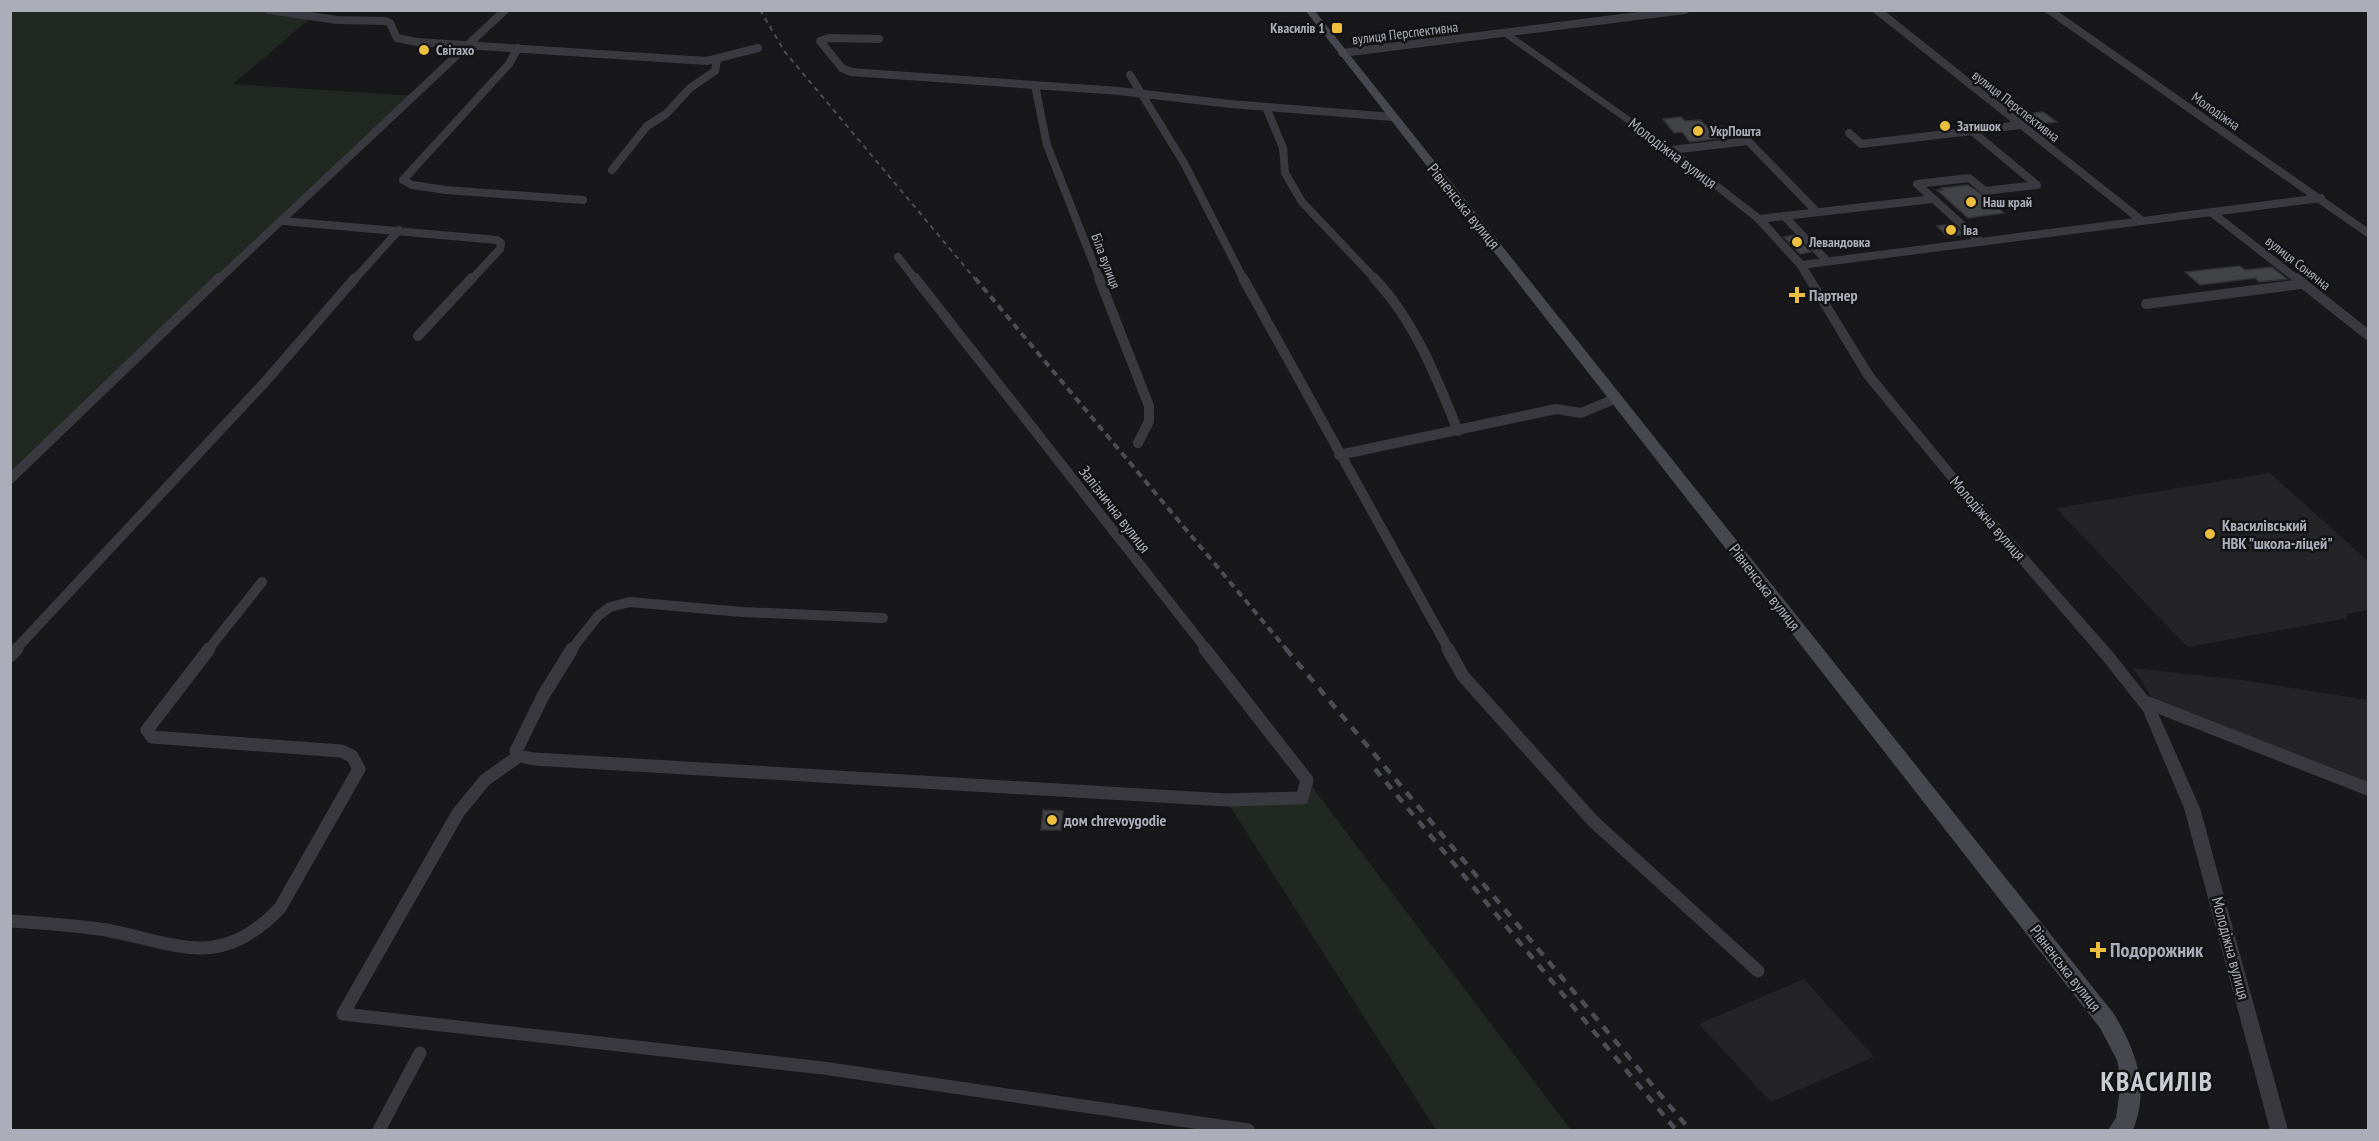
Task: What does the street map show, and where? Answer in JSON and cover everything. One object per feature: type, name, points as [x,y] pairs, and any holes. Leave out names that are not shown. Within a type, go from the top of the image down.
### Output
[{"type":"main road","name":"Рівненська вулиця","points":[[1309,10],[2107,1021],[2125,1050],[2132,1076],[2126,1128]]},
{"type":"street","points":[[269,10],[337,20],[386,21],[390,23],[397,38],[417,42],[717,60],[758,48]]},
{"type":"street","points":[[10,479],[158,336],[470,46],[505,10]]},
{"type":"street","name":"вулиця Перспективна","points":[[1345,56],[1685,10]]},
{"type":"street","name":"вулиця Перспективна","points":[[1877,10],[2141,220]]},
{"type":"street","name":"Молодіжна","points":[[2049,10],[2368,233]]},
{"type":"street","name":"Молодіжна вулиця","points":[[1505,33],[1671,150],[1759,219],[1800,265],[1869,376],[1962,489],[2106,654],[2148,708],[2192,808],[2279,1131]]},
{"type":"street","points":[[879,39],[829,38],[820,41],[842,68],[851,72],[1035,85],[1393,117]]},
{"type":"street","points":[[518,48],[509,64],[403,180],[412,185],[446,190],[583,200]]},
{"type":"street","points":[[612,170],[647,126],[666,114],[690,88],[715,71],[717,60]]},
{"type":"street","points":[[1130,75],[1184,163],[1338,455],[1463,676],[1593,821],[1758,970]]},
{"type":"street","name":"Біла вулиця","points":[[1035,85],[1047,145],[1149,406],[1146,431],[1138,443]]},
{"type":"street","points":[[1266,107],[1283,148],[1285,173],[1302,202],[1395,300],[1439,383],[1458,431]]},
{"type":"street","points":[[1849,133],[1861,144],[2020,125]]},
{"type":"street","points":[[1972,131],[2037,185],[1985,191],[1969,177],[1917,184],[1980,241]]},
{"type":"street","points":[[1671,150],[1748,141],[1817,212]]},
{"type":"street","points":[[1800,265],[2321,198]]},
{"type":"street","points":[[1759,219],[1934,199]]},
{"type":"street","name":"вулиця Сонячна","points":[[2211,212],[2368,335]]},
{"type":"street","points":[[1784,216],[1827,261]]},
{"type":"street","points":[[283,221],[399,230],[497,240],[501,243],[500,249],[418,336]]},
{"type":"street","points":[[10,656],[265,382],[301,338],[399,230]]},
{"type":"street","name":"Залізнична вулиця","points":[[519,756],[546,760],[1226,800],[1302,798],[1307,780],[898,257]]},
{"type":"street","points":[[2146,304],[2301,284]]},
{"type":"street","points":[[1338,455],[1556,410],[1581,413],[1617,398]]},
{"type":"street","points":[[10,921],[92,927],[185,946],[210,947],[230,944],[250,934],[264,925],[280,908],[358,769],[352,756],[341,751],[152,737],[147,730],[262,582]]},
{"type":"street","points":[[882,618],[695,608],[634,601],[618,603],[599,614],[558,668],[522,732],[516,751],[519,756],[493,771],[474,790],[458,813],[343,1014],[824,1068],[1248,1131]]},
{"type":"street","points":[[2142,701],[2368,789]]},
{"type":"street","points":[[379,1131],[420,1053]]},
{"type":"shaded area","points":[[269,10],[312,17],[233,84],[416,96],[11,479],[11,11]]},
{"type":"shaded area","name":"Квасилівський НВК \"школа-ліцей\"","points":[[2270,473],[2368,561],[2368,610],[2346,614],[2348,618],[2187,647],[2056,508]]},
{"type":"shaded area","points":[[2133,668],[2241,680],[2368,700],[2368,789],[2158,707]]},
{"type":"shaded area","points":[[1307,780],[1571,1130],[1436,1130],[1226,800],[1302,798]]},
{"type":"shaded area","points":[[1804,979],[1874,1057],[1771,1102],[1699,1024]]},
{"type":"building","points":[[2043,112],[2057,122],[2037,124],[2024,114]]},
{"type":"building","name":"УкрПошта","points":[[1681,117],[1685,121],[1700,120],[1708,127],[1722,126],[1732,137],[1690,142],[1682,132],[1674,133],[1663,119]]},
{"type":"building","name":"Наш край","points":[[1968,185],[2004,213],[1968,218],[1937,190]]},
{"type":"building","name":"Іва","points":[[1952,224],[1964,234],[1948,237],[1937,226]]},
{"type":"building","name":"Левандовка","points":[[1794,235],[1811,252],[1800,254],[1784,237]]},
{"type":"building","points":[[2240,266],[2245,270],[2272,267],[2287,279],[2259,282],[2255,278],[2200,285],[2185,272]]},
{"type":"building","name":"дом chrevoygodie","points":[[1043,810],[1063,811],[1061,830],[1041,830]]},
{"type":"railway","points":[[760,10],[785,52],[976,280]]},
{"type":"railway","points":[[975,278],[1287,650]]},
{"type":"railway","points":[[1286,649],[1690,1130]]},
{"type":"railway","points":[[1375,769],[1676,1130]]},
{"type":"place","name":"Квасилів 1","points":[[1337,28]]},
{"type":"place","name":"Світахо","points":[[424,50]]},
{"type":"place","name":"Затишок","points":[[1945,126]]},
{"type":"place","name":"УкрПошта","points":[[1698,131]]},
{"type":"place","name":"Наш край","points":[[1971,202]]},
{"type":"place","name":"Іва","points":[[1951,230]]},
{"type":"place","name":"Левандовка","points":[[1797,242]]},
{"type":"place","name":"Партнер","points":[[1797,295]]},
{"type":"place","name":"Квасилівський НВК \"школа-ліцей\"","points":[[2210,534]]},
{"type":"place","name":"дом chrevoygodie","points":[[1052,820]]},
{"type":"place","name":"Подорожник","points":[[2098,950]]},
{"type":"district","name":"КВАСИЛІВ","points":[[2157,1082]]}]
